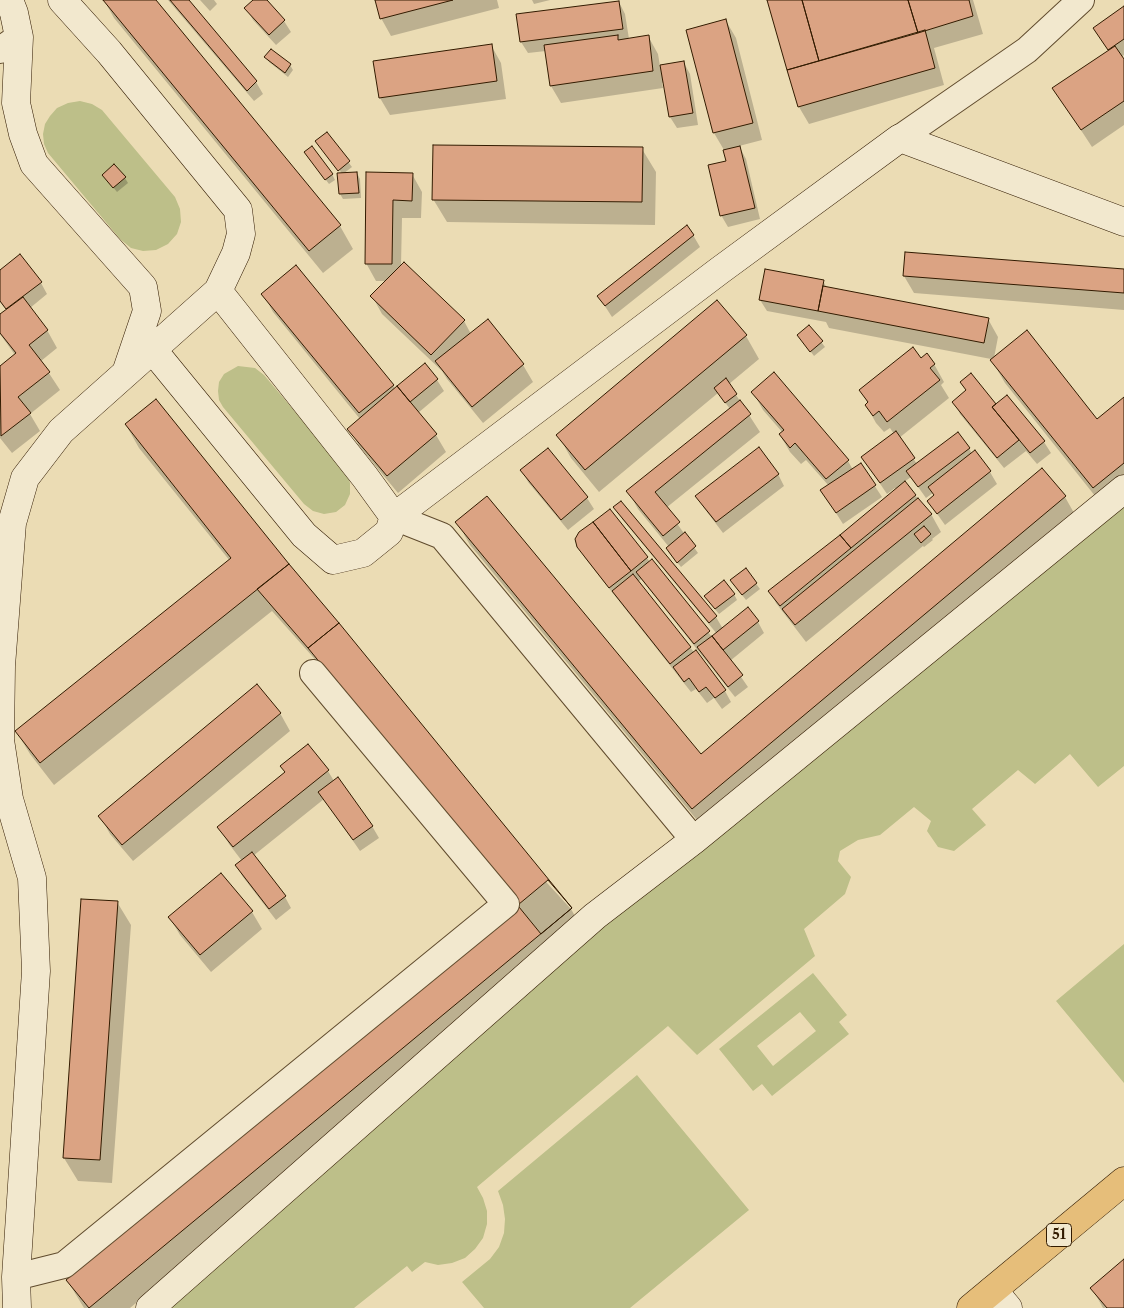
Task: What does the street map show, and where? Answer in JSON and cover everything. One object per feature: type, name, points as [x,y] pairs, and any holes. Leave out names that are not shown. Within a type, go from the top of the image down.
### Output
[{"type":"main road","name":"51","points":[[971,1308],[1001,1299],[1124,1180]]},
{"type":"street","points":[[9,0],[14,13],[9,43],[16,103],[23,134],[34,164],[143,287],[147,310],[126,374]]},
{"type":"street","points":[[17,1308],[16,1277],[36,971],[32,878],[9,799],[0,740],[1,666],[12,523],[25,478],[61,431],[218,291],[236,254],[240,234],[238,210],[108,52],[62,0]]},
{"type":"street","points":[[152,348],[304,535],[333,560],[363,553],[389,532],[394,517],[719,271],[900,138],[1027,50],[1081,0]]},
{"type":"street","points":[[900,138],[1124,222]]},
{"type":"street","points":[[218,291],[365,477],[394,517],[442,536],[694,840]]},
{"type":"street","points":[[150,1308],[595,916],[694,840],[1124,489]]},
{"type":"street","points":[[16,1277],[64,1265],[506,904],[313,673]]},
{"type":"green space","points":[[80,101],[92,104],[102,110],[175,197],[180,209],[181,222],[177,234],[168,244],[156,250],[143,251],[131,248],[120,239],[48,153],[44,144],[45,124],[57,108],[68,103]]},
{"type":"green space","points":[[238,366],[255,368],[264,375],[346,472],[350,483],[350,494],[345,505],[336,512],[324,514],[313,511],[304,504],[223,407],[219,400],[219,382],[224,374]]},
{"type":"green space","points":[[1124,504],[1124,766],[1098,787],[1070,754],[1035,784],[1018,770],[972,809],[986,825],[954,851],[938,847],[927,831],[931,821],[914,807],[880,835],[858,840],[840,851],[838,861],[851,877],[845,894],[804,929],[815,956],[697,1055],[668,1026],[477,1187],[487,1211],[487,1224],[483,1238],[465,1258],[452,1263],[438,1265],[425,1262],[412,1272],[407,1266],[354,1308],[162,1308],[602,927]]},
{"type":"green space","points":[[1124,944],[1124,1083],[1056,1001]]},
{"type":"green space","points":[[813,973],[847,1015],[839,1022],[849,1034],[772,1096],[762,1084],[753,1091],[719,1049]],"holes":[[[800,1012],[816,1031],[773,1066],[757,1046]]]},
{"type":"green space","points":[[637,1075],[749,1210],[630,1308],[484,1308],[462,1282],[490,1259],[499,1247],[504,1233],[505,1219],[498,1191]]},
{"type":"building","points":[[103,0],[156,0],[341,225],[309,251]]},
{"type":"building","points":[[170,0],[189,0],[257,81],[247,91]]},
{"type":"building","points":[[253,0],[267,0],[285,20],[269,35],[244,8]]},
{"type":"building","points":[[375,0],[453,0],[380,19]]},
{"type":"building","points":[[767,0],[802,0],[819,61],[787,70]]},
{"type":"building","points":[[802,0],[908,0],[918,33],[819,61]]},
{"type":"building","points":[[908,0],[969,0],[973,16],[918,33]]},
{"type":"building","points":[[619,1],[623,29],[520,42],[516,14]]},
{"type":"building","points":[[1124,6],[1124,39],[1108,50],[1093,28]]},
{"type":"building","points":[[726,19],[753,123],[713,133],[686,30]]},
{"type":"building","points":[[925,30],[935,68],[798,107],[787,70]]},
{"type":"building","points":[[618,35],[618,40],[649,35],[653,71],[550,86],[544,45]]},
{"type":"building","points":[[492,44],[497,81],[379,98],[373,61]]},
{"type":"building","points":[[1115,46],[1124,59],[1124,101],[1081,130],[1052,88]]},
{"type":"building","points":[[271,49],[291,64],[285,73],[264,57]]},
{"type":"building","points":[[684,61],[693,113],[669,117],[660,65]]},
{"type":"building","points":[[327,132],[350,161],[338,171],[315,141]]},
{"type":"building","points":[[433,145],[643,147],[642,202],[432,200]]},
{"type":"building","points":[[312,146],[333,174],[325,180],[304,152]]},
{"type":"building","points":[[740,146],[755,208],[720,216],[708,165],[726,161],[723,150]]},
{"type":"building","points":[[114,164],[126,177],[113,188],[102,175]]},
{"type":"building","points":[[357,172],[359,193],[339,194],[337,173]]},
{"type":"building","points":[[366,172],[413,173],[412,201],[393,200],[392,264],[365,264]]},
{"type":"building","points":[[687,225],[694,235],[605,306],[597,296]]},
{"type":"building","points":[[905,252],[1124,269],[1124,293],[903,276]]},
{"type":"building","points":[[20,254],[42,282],[6,309],[0,301],[0,270]]},
{"type":"building","points":[[404,262],[465,320],[431,355],[370,296]]},
{"type":"building","points":[[296,265],[394,385],[359,413],[261,294]]},
{"type":"building","points":[[765,269],[824,280],[818,311],[759,300]]},
{"type":"building","points":[[823,286],[989,318],[984,343],[818,311]]},
{"type":"building","points":[[23,297],[48,330],[29,345],[50,372],[18,397],[31,413],[1,436],[0,366],[16,353],[0,333],[0,314]]},
{"type":"building","points":[[717,300],[747,335],[585,470],[556,435]]},
{"type":"building","points":[[488,319],[524,364],[472,407],[435,361]]},
{"type":"building","points":[[809,325],[823,341],[810,352],[797,335]]},
{"type":"building","points":[[1027,330],[1097,419],[1124,397],[1124,463],[1093,488],[990,360]]},
{"type":"building","points":[[913,347],[921,358],[927,353],[935,364],[930,368],[940,380],[887,422],[879,411],[873,416],[865,405],[868,402],[859,390]]},
{"type":"building","points":[[425,363],[438,379],[410,402],[397,386]]},
{"type":"building","points":[[774,372],[849,460],[826,479],[795,443],[790,448],[779,434],[784,430],[751,392]]},
{"type":"building","points":[[971,373],[996,404],[992,407],[1019,440],[997,458],[952,402],[966,390],[960,382]]},
{"type":"building","points":[[726,378],[737,394],[725,403],[714,388]]},
{"type":"building","points":[[397,386],[437,434],[387,476],[347,429]]},
{"type":"building","points":[[1007,395],[1045,441],[1030,453],[992,407]]},
{"type":"building","points":[[156,399],[289,564],[40,763],[15,731],[231,558],[125,424]]},
{"type":"building","points":[[740,400],[751,414],[655,492],[680,522],[663,536],[626,491]]},
{"type":"building","points":[[896,431],[915,458],[880,483],[861,457]]},
{"type":"building","points":[[958,432],[970,448],[918,487],[906,471]]},
{"type":"building","points":[[759,447],[779,474],[716,522],[695,496]]},
{"type":"building","points":[[548,448],[588,497],[561,520],[520,470]]},
{"type":"building","points":[[975,450],[991,471],[937,514],[927,501],[934,495],[928,487]]},
{"type":"building","points":[[861,463],[876,485],[836,513],[820,490]]},
{"type":"building","points":[[1042,468],[1066,496],[692,809],[455,522],[487,496],[701,754]]},
{"type":"building","points":[[905,481],[916,495],[851,548],[840,535]]},
{"type":"building","points":[[918,498],[932,514],[795,625],[782,609]]},
{"type":"building","points":[[621,501],[717,616],[709,623],[613,507]]},
{"type":"building","points":[[610,509],[648,557],[631,571],[593,522]]},
{"type":"building","points":[[593,522],[631,571],[609,588],[577,547],[575,539],[579,532]]},
{"type":"building","points":[[924,526],[931,534],[921,543],[914,534]]},
{"type":"building","points":[[685,532],[696,546],[677,563],[666,548]]},
{"type":"building","points":[[840,535],[851,548],[780,606],[768,591]]},
{"type":"building","points":[[652,559],[710,631],[694,644],[636,572]]},
{"type":"building","points":[[289,564],[339,623],[308,648],[257,589]]},
{"type":"building","points":[[746,568],[757,583],[742,595],[730,580]]},
{"type":"building","points":[[633,574],[691,647],[670,664],[612,591]]},
{"type":"building","points":[[724,580],[735,594],[715,609],[704,596]]},
{"type":"building","points":[[748,607],[759,621],[723,650],[712,636]]},
{"type":"building","points":[[339,623],[572,908],[541,934],[308,648]]},
{"type":"building","points":[[712,636],[743,675],[728,687],[697,647]]},
{"type":"building","points":[[696,650],[726,690],[715,698],[706,687],[699,692],[689,678],[684,682],[673,667]]},
{"type":"building","points":[[257,684],[281,713],[122,845],[98,816]]},
{"type":"building","points":[[308,744],[329,770],[233,847],[217,827],[285,772],[280,766]]},
{"type":"building","points":[[338,777],[373,826],[353,840],[318,792]]},
{"type":"building","points":[[252,852],[286,896],[269,909],[235,865]]},
{"type":"building","points":[[221,873],[253,911],[200,955],[168,917]]},
{"type":"building","points":[[548,880],[572,908],[89,1308],[66,1280]]},
{"type":"building","points":[[81,899],[118,901],[100,1160],[63,1158]]},
{"type":"building","points":[[1124,1259],[1124,1308],[1107,1308],[1090,1288]]}]
